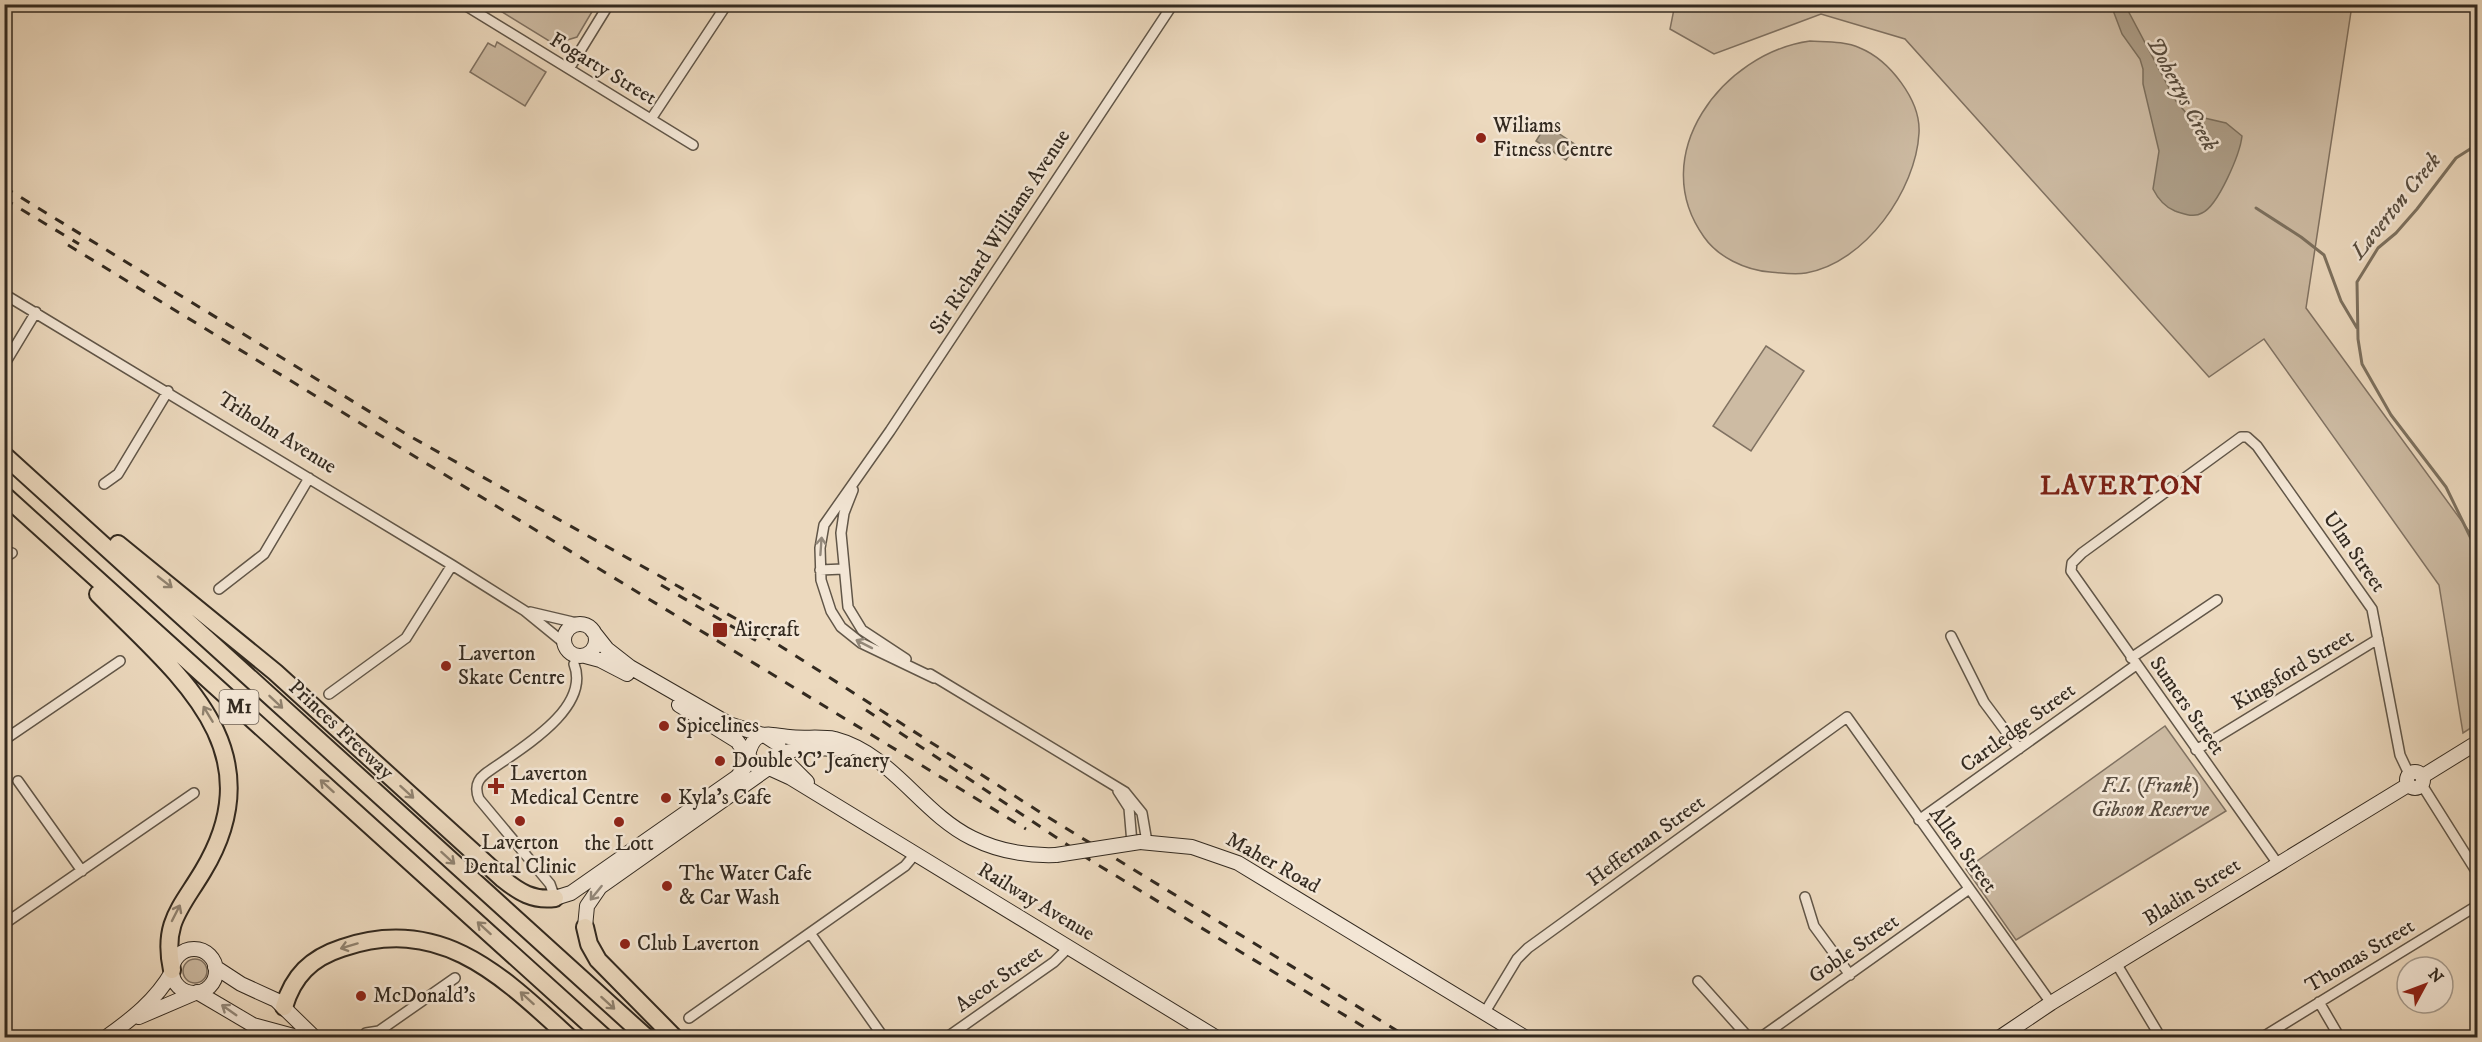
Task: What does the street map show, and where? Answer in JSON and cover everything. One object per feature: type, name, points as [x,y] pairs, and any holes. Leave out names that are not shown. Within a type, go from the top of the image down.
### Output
[{"type":"highway","points":[[4,455],[275,672],[503,879],[526,895],[539,899],[555,898]]},
{"type":"highway","name":"Princes Freeway","points":[[4,455],[647,1038]]},
{"type":"highway","points":[[5,495],[188,687],[206,709],[219,734],[227,764],[226,811],[210,859],[171,924],[168,942],[172,971]]},
{"type":"highway","name":"M1","points":[[5,495],[605,1038]]},
{"type":"highway","points":[[585,927],[589,944],[598,960],[675,1038]]},
{"type":"highway","points":[[284,1007],[296,979],[308,965],[324,955],[372,940],[421,940],[450,947],[491,968],[570,1038]]},
{"type":"street","name":"Fogarty Street","points":[[463,4],[693,145]]},
{"type":"street","points":[[569,69],[609,4]]},
{"type":"street","points":[[651,120],[727,4]]},
{"type":"street","name":"Sir Richard Williams Avenue","points":[[934,678],[861,643],[846,632],[831,611],[823,588],[820,570],[824,525],[835,506],[858,479],[1173,4]]},
{"type":"street","name":"Triholm Avenue","points":[[4,294],[168,391],[452,565],[525,611],[563,642]]},
{"type":"street","points":[[4,365],[36,312]]},
{"type":"street","points":[[104,484],[118,474],[168,391]]},
{"type":"street","name":"Sumers Street","points":[[2247,436],[2236,440],[2082,553],[2071,567],[2076,581],[2278,864]]},
{"type":"street","name":"Ulm Street","points":[[2247,436],[2257,446],[2372,609],[2400,755],[2478,874]]},
{"type":"street","points":[[219,589],[264,554],[309,478]]},
{"type":"street","name":"Sir Richard Williams Avenue","points":[[858,479],[841,524],[848,607],[859,626],[934,678],[1125,792],[1138,805],[1143,818],[1138,841]]},
{"type":"street","points":[[329,694],[406,638],[452,565]]},
{"type":"street","points":[[820,570],[843,569]]},
{"type":"street","name":"Cartledge Street","points":[[1919,820],[2019,749],[2217,600]]},
{"type":"street","name":"Triholm Avenue","points":[[525,611],[587,627]]},
{"type":"street","points":[[587,627],[595,645],[580,659],[575,691],[559,718],[484,774],[477,784],[479,799],[550,884],[555,898],[571,893],[618,867],[694,814],[778,762],[782,754],[778,744],[764,735],[729,724],[630,667],[607,649],[587,627],[570,627],[563,642],[569,653],[580,659],[614,666],[737,741],[756,767],[768,768]]},
{"type":"street","points":[[1951,636],[1984,702],[2019,749]]},
{"type":"street","name":"Kingsford Street","points":[[2196,750],[2378,639]]},
{"type":"street","points":[[4,740],[120,661]]},
{"type":"street","name":"Allen Street","points":[[1847,717],[2050,1003]]},
{"type":"street","name":"Heffernan Street","points":[[1485,1012],[1517,959],[1528,948],[1847,717]]},
{"type":"street","name":"Maher Road","points":[[764,735],[772,733],[793,737],[829,738],[856,749],[882,763],[930,810],[970,837],[1011,852],[1056,855],[1138,841],[1192,847],[1238,863],[1526,1038]]},
{"type":"street","points":[[694,814],[740,775],[752,743],[764,735]]},
{"type":"street","name":"Bladin Street","points":[[2000,1038],[2050,1003],[2478,742]]},
{"type":"street","name":"Maher Road","points":[[782,754],[802,748],[856,749]]},
{"type":"street","name":"Railway Avenue","points":[[782,754],[831,803]]},
{"type":"street","name":"Railway Avenue","points":[[768,768],[791,778],[916,853],[1217,1038]]},
{"type":"street","points":[[18,781],[82,871]]},
{"type":"street","name":"Sir Richard Williams Avenue","points":[[1107,782],[1122,795],[1129,808],[1138,841]]},
{"type":"street","points":[[4,924],[194,793]]},
{"type":"street","points":[[688,1018],[905,866],[916,853]]},
{"type":"street","points":[[585,927],[585,911],[591,897],[618,867]]},
{"type":"street","name":"Goble Street","points":[[1760,1038],[1969,889]]},
{"type":"street","points":[[1805,897],[1814,926],[1850,975]]},
{"type":"street","name":"Thomas Street","points":[[2262,1038],[2478,906]]},
{"type":"street","points":[[810,933],[884,1038]]},
{"type":"street","name":"Ascot Street","points":[[946,1038],[1054,963],[1069,947]]},
{"type":"street","points":[[105,1038],[127,1023],[160,991],[180,954],[193,949],[208,956],[215,967],[237,982],[271,996],[315,1038]]},
{"type":"street","points":[[2116,963],[2162,1038]]},
{"type":"street","points":[[127,1023],[196,993],[211,984],[215,967]]},
{"type":"street","points":[[172,971],[179,987],[196,993],[260,1027],[301,1038]]},
{"type":"street","points":[[366,1038],[366,1033],[379,1031],[455,978]]},
{"type":"street","points":[[1698,981],[1749,1038]]},
{"type":"street","points":[[2319,1002],[2340,1038]]},
{"type":"street","points":[[260,1027],[274,1024],[284,1007]]},
{"type":"green space","points":[[1675,4],[2352,5],[2306,308],[2477,542],[2477,724],[2463,733],[2439,585],[2264,339],[2209,377],[1905,39],[1821,14],[1714,54],[1670,29]]},
{"type":"green space","points":[[491,5],[596,5],[577,37],[554,44]]},
{"type":"green space","points":[[1810,41],[1835,42],[1860,48],[1892,71],[1915,107],[1919,133],[1916,155],[1897,200],[1883,221],[1848,255],[1828,266],[1806,273],[1761,271],[1724,256],[1704,237],[1688,206],[1683,173],[1689,142],[1702,113],[1723,87],[1748,65],[1778,50]]},
{"type":"green space","points":[[497,42],[546,72],[525,106],[470,72],[488,43],[495,47]]},
{"type":"green space","points":[[1766,346],[1804,371],[1751,451],[1713,426]]},
{"type":"green space","name":"F.I. (Frank) Gibson Reserve","points":[[2165,726],[2226,811],[2016,940],[1966,869]]},
{"type":"green space","points":[[195,959],[203,963],[207,971],[203,979],[195,983],[187,979],[183,971],[187,963]]},
{"type":"shaded area","points":[[2111,5],[2125,5],[2176,101],[2187,114],[2226,123],[2242,136],[2233,166],[2215,201],[2199,214],[2189,215],[2171,209],[2162,202],[2153,189],[2159,151],[2143,84],[2143,69],[2140,59],[2122,34]]},
{"type":"shaded area","points":[[1546,125],[1576,145],[1566,160],[1536,141]]},
{"type":"waterway","name":"Laverton Creek","points":[[2478,144],[2456,158],[2417,209],[2396,233],[2378,248],[2357,282],[2358,339],[2362,364],[2391,415],[2446,487],[2478,553]]},
{"type":"waterway","name":"Dohertys Creek","points":[[2256,208],[2324,255],[2341,301],[2357,328]]},
{"type":"railway","points":[[4,187],[406,434],[749,626],[1046,816],[1409,1038]]},
{"type":"railway","points":[[4,199],[79,244]]},
{"type":"railway","points":[[68,245],[1026,829]]},
{"type":"railway","points":[[661,585],[762,644]]},
{"type":"railway","points":[[866,710],[1090,860],[1382,1038]]},
{"type":"place","name":"Wiliams Fitness Centre","points":[[1481,138]]},
{"type":"place","name":"Aircraft","points":[[720,630]]},
{"type":"place","name":"Laverton Skate Centre","points":[[446,666]]},
{"type":"place","name":"Spicelines","points":[[664,726]]},
{"type":"place","name":"Double 'C' Jeanery","points":[[720,761]]},
{"type":"place","name":"Laverton Medical Centre","points":[[496,786]]},
{"type":"place","name":"Kyla's Cafe","points":[[666,798]]},
{"type":"place","name":"Laverton Dental Clinic","points":[[520,821]]},
{"type":"place","name":"the Lott","points":[[619,822]]},
{"type":"place","name":"The Water Cafe & Car Wash","points":[[667,886]]},
{"type":"place","name":"Club Laverton","points":[[625,944]]},
{"type":"place","name":"McDonald's","points":[[361,996]]},
{"type":"district","name":"LAVERTON","points":[[2122,486]]}]
